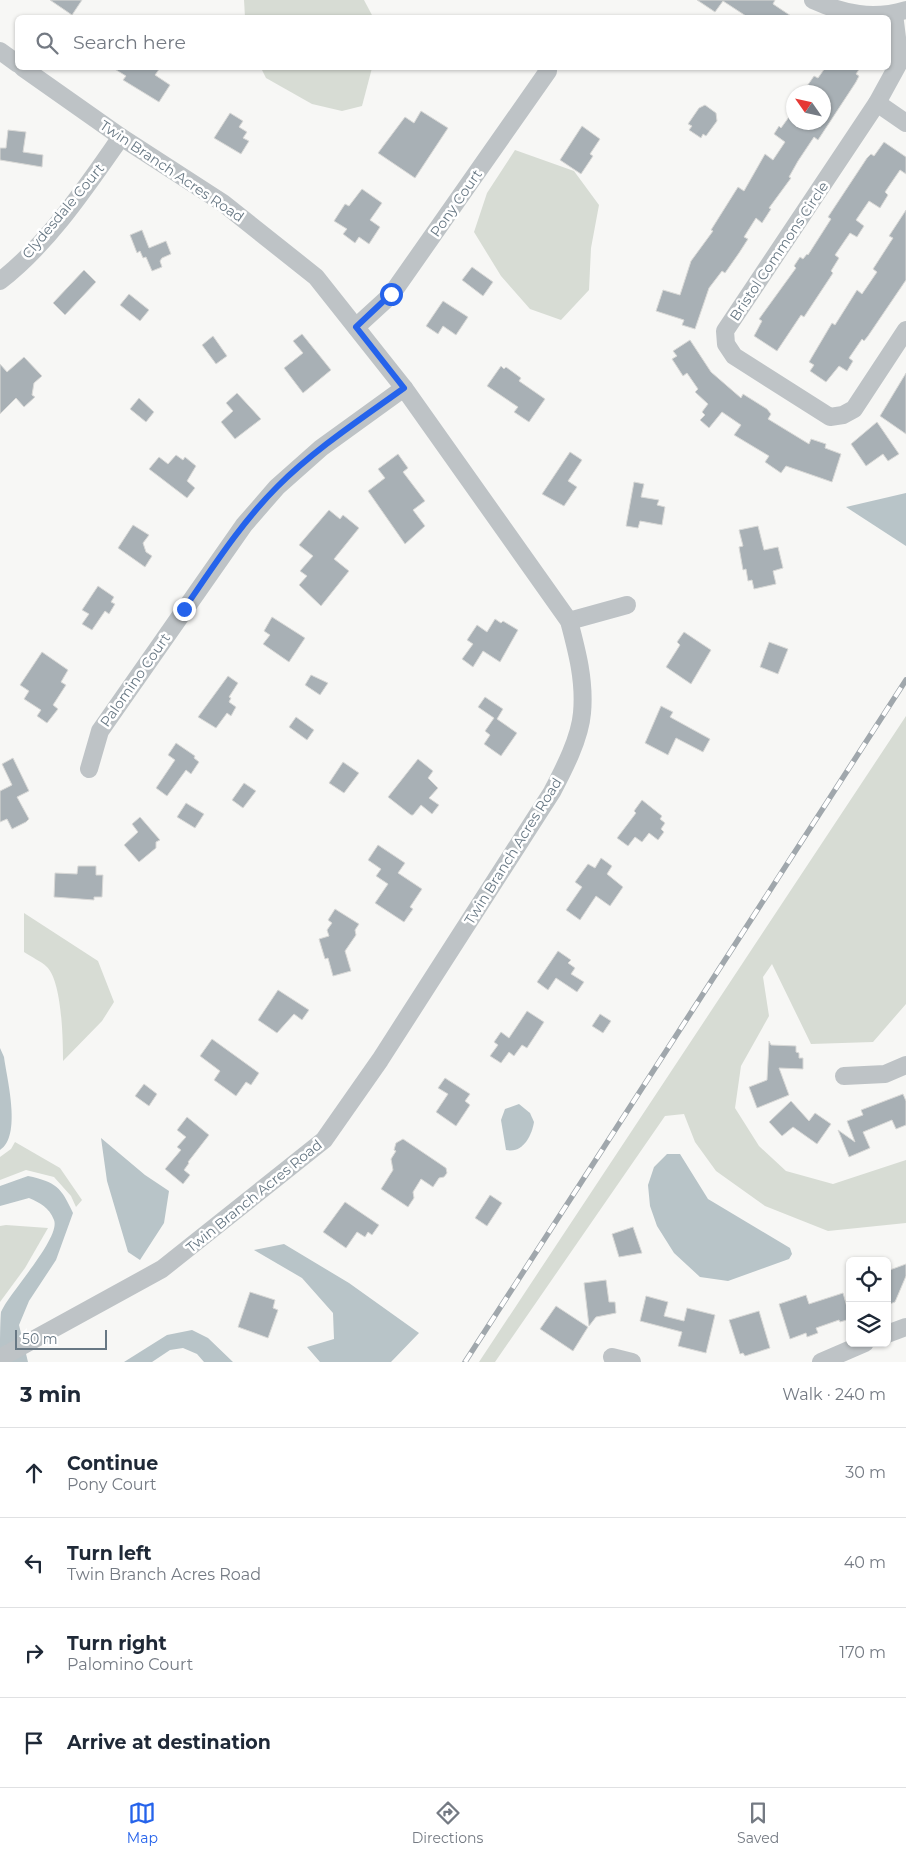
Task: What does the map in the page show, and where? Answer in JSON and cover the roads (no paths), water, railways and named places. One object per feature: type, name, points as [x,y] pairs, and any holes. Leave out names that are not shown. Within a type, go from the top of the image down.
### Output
[{"type":"street","points":[[813,0],[849,14],[858,15]]},
{"type":"street","points":[[876,15],[900,12]]},
{"type":"street","name":"Bristol Commons Circle","points":[[900,12],[900,61],[877,103],[725,331],[726,344],[734,356],[830,417],[843,415],[854,409],[906,330]]},
{"type":"street","points":[[0,51],[15,62]]},
{"type":"street","name":"Twin Branch Acres Road","points":[[0,1358],[162,1269],[324,1140],[380,1060],[552,792],[569,758],[582,714],[580,661],[569,621],[404,388],[316,277],[223,203],[122,137],[26,70]]},
{"type":"street","name":"Pony Court","points":[[356,327],[391,294],[548,72]]},
{"type":"street","points":[[877,103],[906,123]]},
{"type":"street","name":"Clydesdale Court","points":[[0,281],[40,242],[91,180],[122,137]]},
{"type":"street","name":"Palomino Court","points":[[89,769],[100,731],[237,532],[277,487],[321,448],[404,388]]},
{"type":"street","points":[[569,621],[627,605]]},
{"type":"street","points":[[844,1076],[885,1074],[906,1065]]},
{"type":"street","points":[[891,1333],[906,1327]]},
{"type":"street","points":[[821,1362],[856,1347]]},
{"type":"street","points":[[612,1357],[632,1362]]},
{"type":"railway","points":[[465,1362],[906,680]]}]
